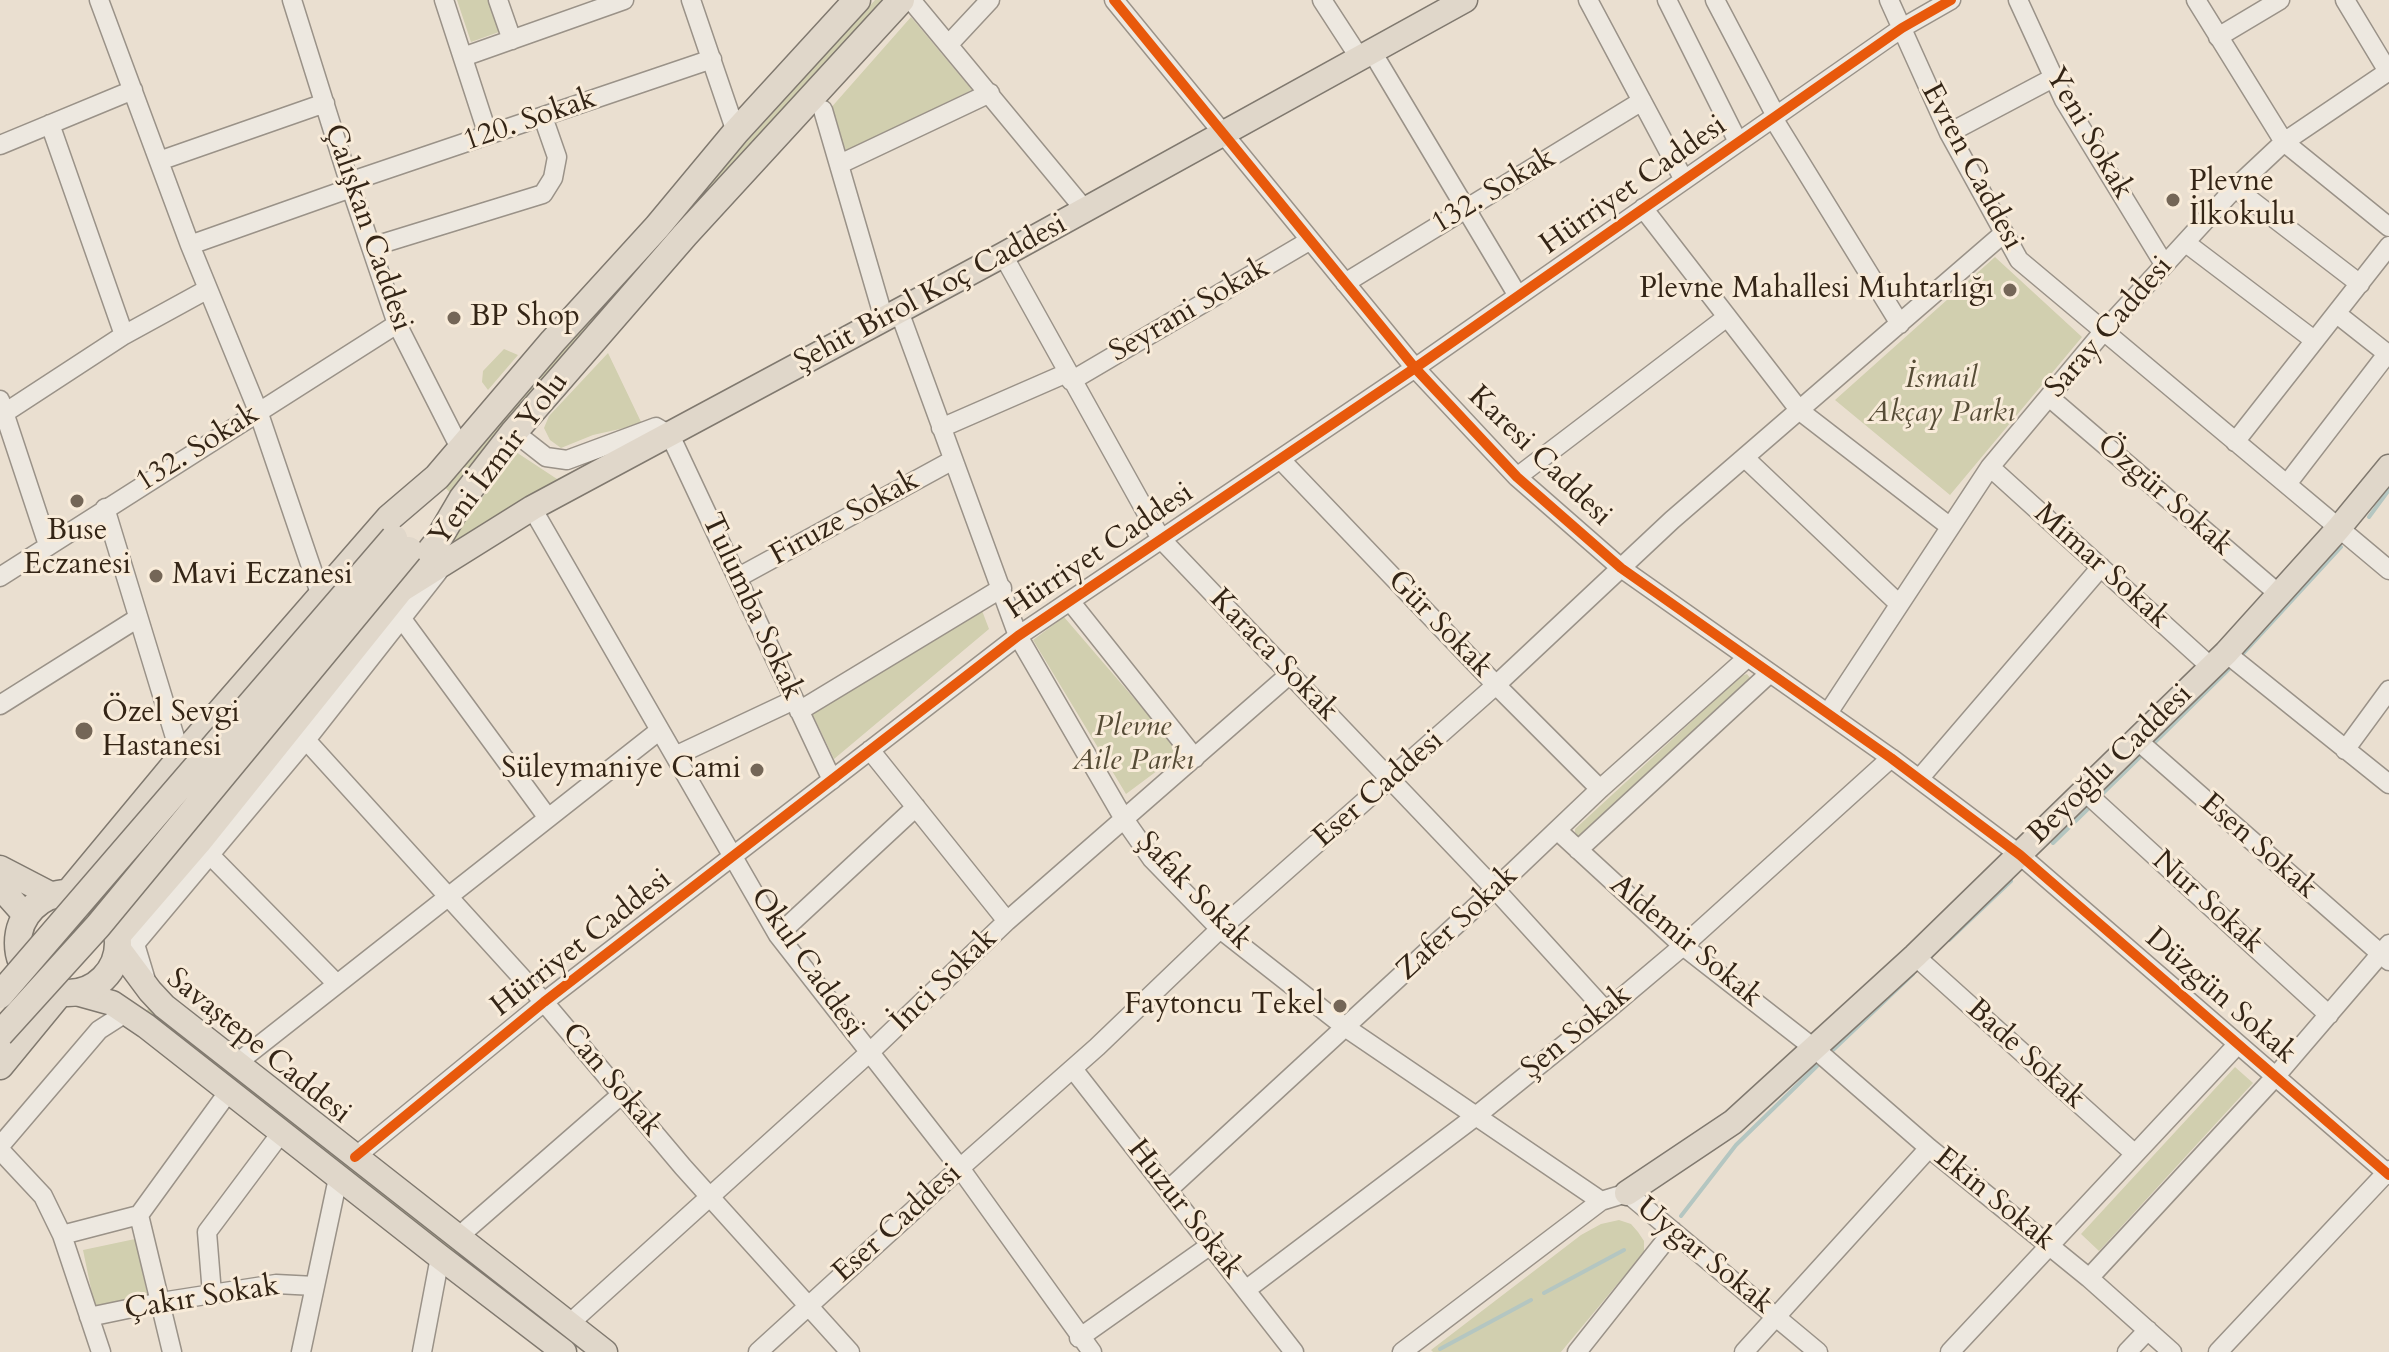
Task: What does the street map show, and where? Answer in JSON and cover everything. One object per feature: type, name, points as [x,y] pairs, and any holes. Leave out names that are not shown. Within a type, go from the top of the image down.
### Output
[{"type":"highway","name":"Yeni İzmir Yolu","points":[[60,893],[389,518],[437,477],[657,227],[736,132],[857,0]]},
{"type":"highway","name":"Yeni İzmir Yolu","points":[[118,942],[435,545],[462,499],[514,432],[685,235],[901,0]]},
{"type":"highway","points":[[401,544],[437,477]]},
{"type":"highway","points":[[401,544],[462,499]]},
{"type":"highway","name":"Yeni İzmir Yolu","points":[[0,995],[401,544]]},
{"type":"highway","name":"Yeni İzmir Yolu","points":[[0,1034],[98,926],[401,544]]},
{"type":"highway","points":[[60,893],[86,895],[100,904],[111,917],[118,942],[114,964],[105,978],[92,988],[68,993],[45,988],[31,979],[22,964],[9,958],[25,915],[37,903],[60,893]]},
{"type":"highway","points":[[0,1066],[68,993]]},
{"type":"main road","name":"Şehit Birol Koç Caddesi","points":[[399,591],[532,508],[1003,255],[1465,0]]},
{"type":"main road","name":"Beyoğlu Caddesi","points":[[1627,1193],[1733,1122],[1915,956],[2020,855],[2092,798],[2227,661],[2389,467]]},
{"type":"main road","points":[[0,868],[60,893]]},
{"type":"main road","points":[[0,887],[25,915]]},
{"type":"main road","name":"Savaştepe Caddesi","points":[[118,942],[150,991],[355,1157],[605,1352]]},
{"type":"main road","name":"Savaştepe Caddesi","points":[[68,993],[112,1003],[127,1012],[564,1352]]},
{"type":"street","points":[[99,0],[190,245],[258,411],[321,596]]},
{"type":"street","name":"Çalışkan Caddesi","points":[[292,0],[397,324],[460,448]]},
{"type":"street","points":[[444,0],[488,135]]},
{"type":"street","points":[[498,0],[512,40]]},
{"type":"street","points":[[463,57],[512,40],[579,8],[624,0]]},
{"type":"street","points":[[691,0],[736,132]]},
{"type":"street","points":[[911,0],[1085,210]]},
{"type":"street","points":[[949,44],[990,0]]},
{"type":"street","name":"Karesi Caddesi","points":[[1114,0],[1415,368],[1517,477],[1621,568],[1891,758],[2020,855]]},
{"type":"street","points":[[1322,0],[1365,53],[1518,296]]},
{"type":"street","points":[[1588,0],[1684,180]]},
{"type":"street","points":[[1667,0],[1738,142]]},
{"type":"street","points":[[1715,0],[1774,117],[1900,324]]},
{"type":"street","name":"Evren Caddesi","points":[[1889,0],[1949,133],[2019,260],[2389,570]]},
{"type":"street","name":"Hürriyet Caddesi","points":[[355,1157],[544,1002],[1018,636],[1415,368],[1902,28],[1951,0]]},
{"type":"street","name":"Yeni Sokak","points":[[2018,0],[2064,100],[2164,264]]},
{"type":"street","points":[[2196,0],[2284,142],[2389,227]]},
{"type":"street","points":[[2218,37],[2280,0]]},
{"type":"street","points":[[2345,0],[2389,72]]},
{"type":"street","name":"120. Sokak","points":[[190,245],[488,135],[712,59]]},
{"type":"street","name":"Saray Caddesi","points":[[1828,713],[1990,467],[2103,332],[2235,188],[2284,142],[2389,72]]},
{"type":"street","points":[[1949,133],[2053,78]]},
{"type":"street","points":[[0,145],[133,90]]},
{"type":"street","points":[[840,164],[990,93]]},
{"type":"street","name":"132. Sokak","points":[[1345,283],[1642,101]]},
{"type":"street","points":[[159,161],[325,103]]},
{"type":"street","name":"Şafak Sokak","points":[[823,110],[891,315],[941,428],[1018,636],[1124,819],[1152,859],[1220,929],[1345,1027],[1601,1201]]},
{"type":"street","points":[[371,247],[543,194],[553,178],[557,157],[543,117]]},
{"type":"street","points":[[50,124],[124,335]]},
{"type":"street","points":[[2235,188],[2360,284]]},
{"type":"street","points":[[1643,208],[1800,411],[1949,526]]},
{"type":"street","name":"Eser Caddesi","points":[[758,1352],[1073,1069],[1220,929],[1391,781],[1672,520],[2004,233]]},
{"type":"street","name":"Seyrani Sokak","points":[[941,428],[1069,377],[1309,241]]},
{"type":"street","points":[[2186,243],[2314,340]]},
{"type":"street","points":[[2235,442],[2389,246]]},
{"type":"street","name":"Karaca Sokak","points":[[1003,255],[1161,539],[1495,889],[1606,1011]]},
{"type":"street","points":[[48,545],[1,410],[124,335],[208,289]]},
{"type":"street","points":[[2287,484],[2388,354],[2337,314]]},
{"type":"street","points":[[1517,477],[1727,317]]},
{"type":"street","name":"132. Sokak","points":[[0,577],[397,324]]},
{"type":"street","name":"Özgür Sokak","points":[[2049,397],[2280,595]]},
{"type":"street","points":[[514,432],[546,457],[567,460],[656,427],[670,435]]},
{"type":"street","name":"Tulumba Sokak","points":[[670,435],[832,780]]},
{"type":"street","points":[[1745,458],[1899,604]]},
{"type":"street","name":"Gür Sokak","points":[[1280,459],[1600,789]]},
{"type":"street","name":"Firuze Sokak","points":[[737,578],[953,460]]},
{"type":"street","name":"Mimar Sokak","points":[[1990,467],[2101,567],[2389,784]]},
{"type":"street","points":[[105,508],[181,757]]},
{"type":"street","name":"Okul Caddesi","points":[[532,508],[778,935],[960,1168],[1086,1345]]},
{"type":"street","points":[[150,991],[135,944],[306,740],[443,565]]},
{"type":"street","points":[[1919,779],[2101,567]]},
{"type":"street","points":[[675,756],[797,706],[1002,588]]},
{"type":"street","points":[[1070,601],[1195,758]]},
{"type":"street","points":[[0,705],[138,618]]},
{"type":"street","points":[[402,619],[548,818]]},
{"type":"street","name":"Zafer Sokak","points":[[1168,1190],[1600,789],[1747,658]]},
{"type":"street","points":[[1578,850],[1770,673]]},
{"type":"street","name":"İnci Sokak","points":[[569,1324],[870,1052],[1007,921],[1290,674]]},
{"type":"street","points":[[2345,750],[2389,690]]},
{"type":"street","points":[[237,1063],[660,730]]},
{"type":"street","name":"Can Sokak","points":[[306,740],[544,1002],[709,1196],[850,1352]]},
{"type":"street","name":"Esen Sokak","points":[[2144,746],[2386,953]]},
{"type":"street","points":[[870,750],[1007,921]]},
{"type":"street","name":"Şen Sokak","points":[[1247,1289],[1476,1116],[1606,1011],[1683,946],[1891,758]]},
{"type":"street","name":"Nur Sokak","points":[[2092,798],[2329,1015]]},
{"type":"street","points":[[778,935],[916,807]]},
{"type":"street","name":"Aldemir Sokak","points":[[1558,831],[1683,946],[1815,1049]]},
{"type":"street","points":[[210,855],[337,984]]},
{"type":"street","name":"Düzgün Sokak","points":[[2020,855],[2388,1173]]},
{"type":"street","points":[[2089,1278],[2386,953]]},
{"type":"street","name":"Bade Sokak","points":[[1915,956],[2135,1154]]},
{"type":"street","points":[[101,1352],[62,1235],[43,1196],[0,1148],[99,1030],[127,1012]]},
{"type":"street","points":[[1950,1352],[2237,1045]]},
{"type":"street","name":"Ekin Sokak","points":[[1815,1049],[1929,1148],[2089,1278],[2172,1352]]},
{"type":"street","name":"Huzur Sokak","points":[[1073,1069],[1294,1352]]},
{"type":"street","points":[[62,1235],[139,1215],[229,1091]]},
{"type":"street","points":[[458,1237],[622,1094]]},
{"type":"street","points":[[212,1294],[207,1232],[281,1133]]},
{"type":"street","points":[[1744,1352],[1929,1148]]},
{"type":"street","points":[[2218,1352],[2388,1173]]},
{"type":"street","points":[[301,1352],[338,1178]]},
{"type":"street","points":[[1415,1349],[1601,1201],[1627,1193]]},
{"type":"street","name":"Uygar Sokak","points":[[1627,1193],[1818,1352]]},
{"type":"street","points":[[139,1215],[172,1352]]},
{"type":"street","points":[[1577,1352],[1673,1231]]},
{"type":"street","points":[[1086,1345],[1212,1244]]},
{"type":"street","points":[[422,1352],[440,1257]]},
{"type":"street","name":"Çakır Sokak","points":[[89,1317],[276,1284],[315,1286]]},
{"type":"street","points":[[2127,1352],[2148,1330]]},
{"type":"green space","points":[[457,0],[488,0],[499,32],[471,42]]},
{"type":"green space","points":[[875,0],[887,0],[452,495],[443,485],[580,326]]},
{"type":"green space","points":[[911,17],[972,90],[846,151],[829,110]]},
{"type":"green space","name":"İsmail Akçay Parkı","points":[[1995,257],[2082,337],[1950,495],[1835,400]]},
{"type":"green space","points":[[504,349],[518,355],[488,390],[482,382],[483,371]]},
{"type":"green space","points":[[608,353],[642,424],[593,435],[561,448],[550,440],[544,428],[549,416]]},
{"type":"green space","points":[[516,452],[557,479],[605,455],[442,552]]},
{"type":"green space","points":[[981,608],[989,629],[834,759],[812,713]]},
{"type":"green space","name":"Plevne Aile Parkı","points":[[1064,617],[1181,753],[1126,794],[1033,640]]},
{"type":"green space","points":[[1747,674],[1751,679],[1580,840],[1575,836],[1575,829],[1741,676]]},
{"type":"green space","points":[[150,1007],[589,1352],[584,1352],[144,1013]]},
{"type":"green space","points":[[2235,1067],[2253,1083],[2099,1251],[2081,1234]]},
{"type":"green space","points":[[1619,1220],[1631,1224],[1638,1232],[1644,1241],[1644,1252],[1561,1352],[1431,1350],[1581,1235],[1601,1224]]},
{"type":"green space","points":[[135,1239],[148,1297],[95,1308],[83,1250]]},
{"type":"waterway","points":[[2369,517],[2389,490]]},
{"type":"waterway","points":[[2240,657],[2341,547]]},
{"type":"waterway","points":[[2152,745],[2234,664]]},
{"type":"waterway","points":[[2098,798],[2143,754]]},
{"type":"waterway","points":[[2053,843],[2092,805]]},
{"type":"waterway","points":[[1949,940],[2011,881]]},
{"type":"waterway","points":[[1833,1050],[1913,974]]},
{"type":"waterway","points":[[1681,1216],[1736,1145],[1817,1066]]},
{"type":"waterway","points":[[1544,1293],[1624,1250]]},
{"type":"waterway","points":[[1440,1349],[1531,1300]]},
{"type":"cycle path","points":[[1114,0],[1415,368],[1517,477],[1621,568],[1891,758],[2020,855],[2389,1175]]},
{"type":"cycle path","points":[[355,1157],[544,1002],[1018,636],[1415,368],[1902,28],[1951,0]]},
{"type":"place","name":"Plevne İlkokulu","points":[[2173,200]]},
{"type":"place","name":"Plevne Mahallesi Muhtarlığı","points":[[2010,290]]},
{"type":"place","name":"BP Shop","points":[[454,318]]},
{"type":"place","name":"Buse Eczanesi","points":[[77,501]]},
{"type":"place","name":"Mavi Eczanesi","points":[[156,576]]},
{"type":"place","name":"Özel Sevgi Hastanesi","points":[[84,731]]},
{"type":"place","name":"Süleymaniye Cami","points":[[757,770]]},
{"type":"place","name":"Faytoncu Tekel","points":[[1340,1006]]}]
